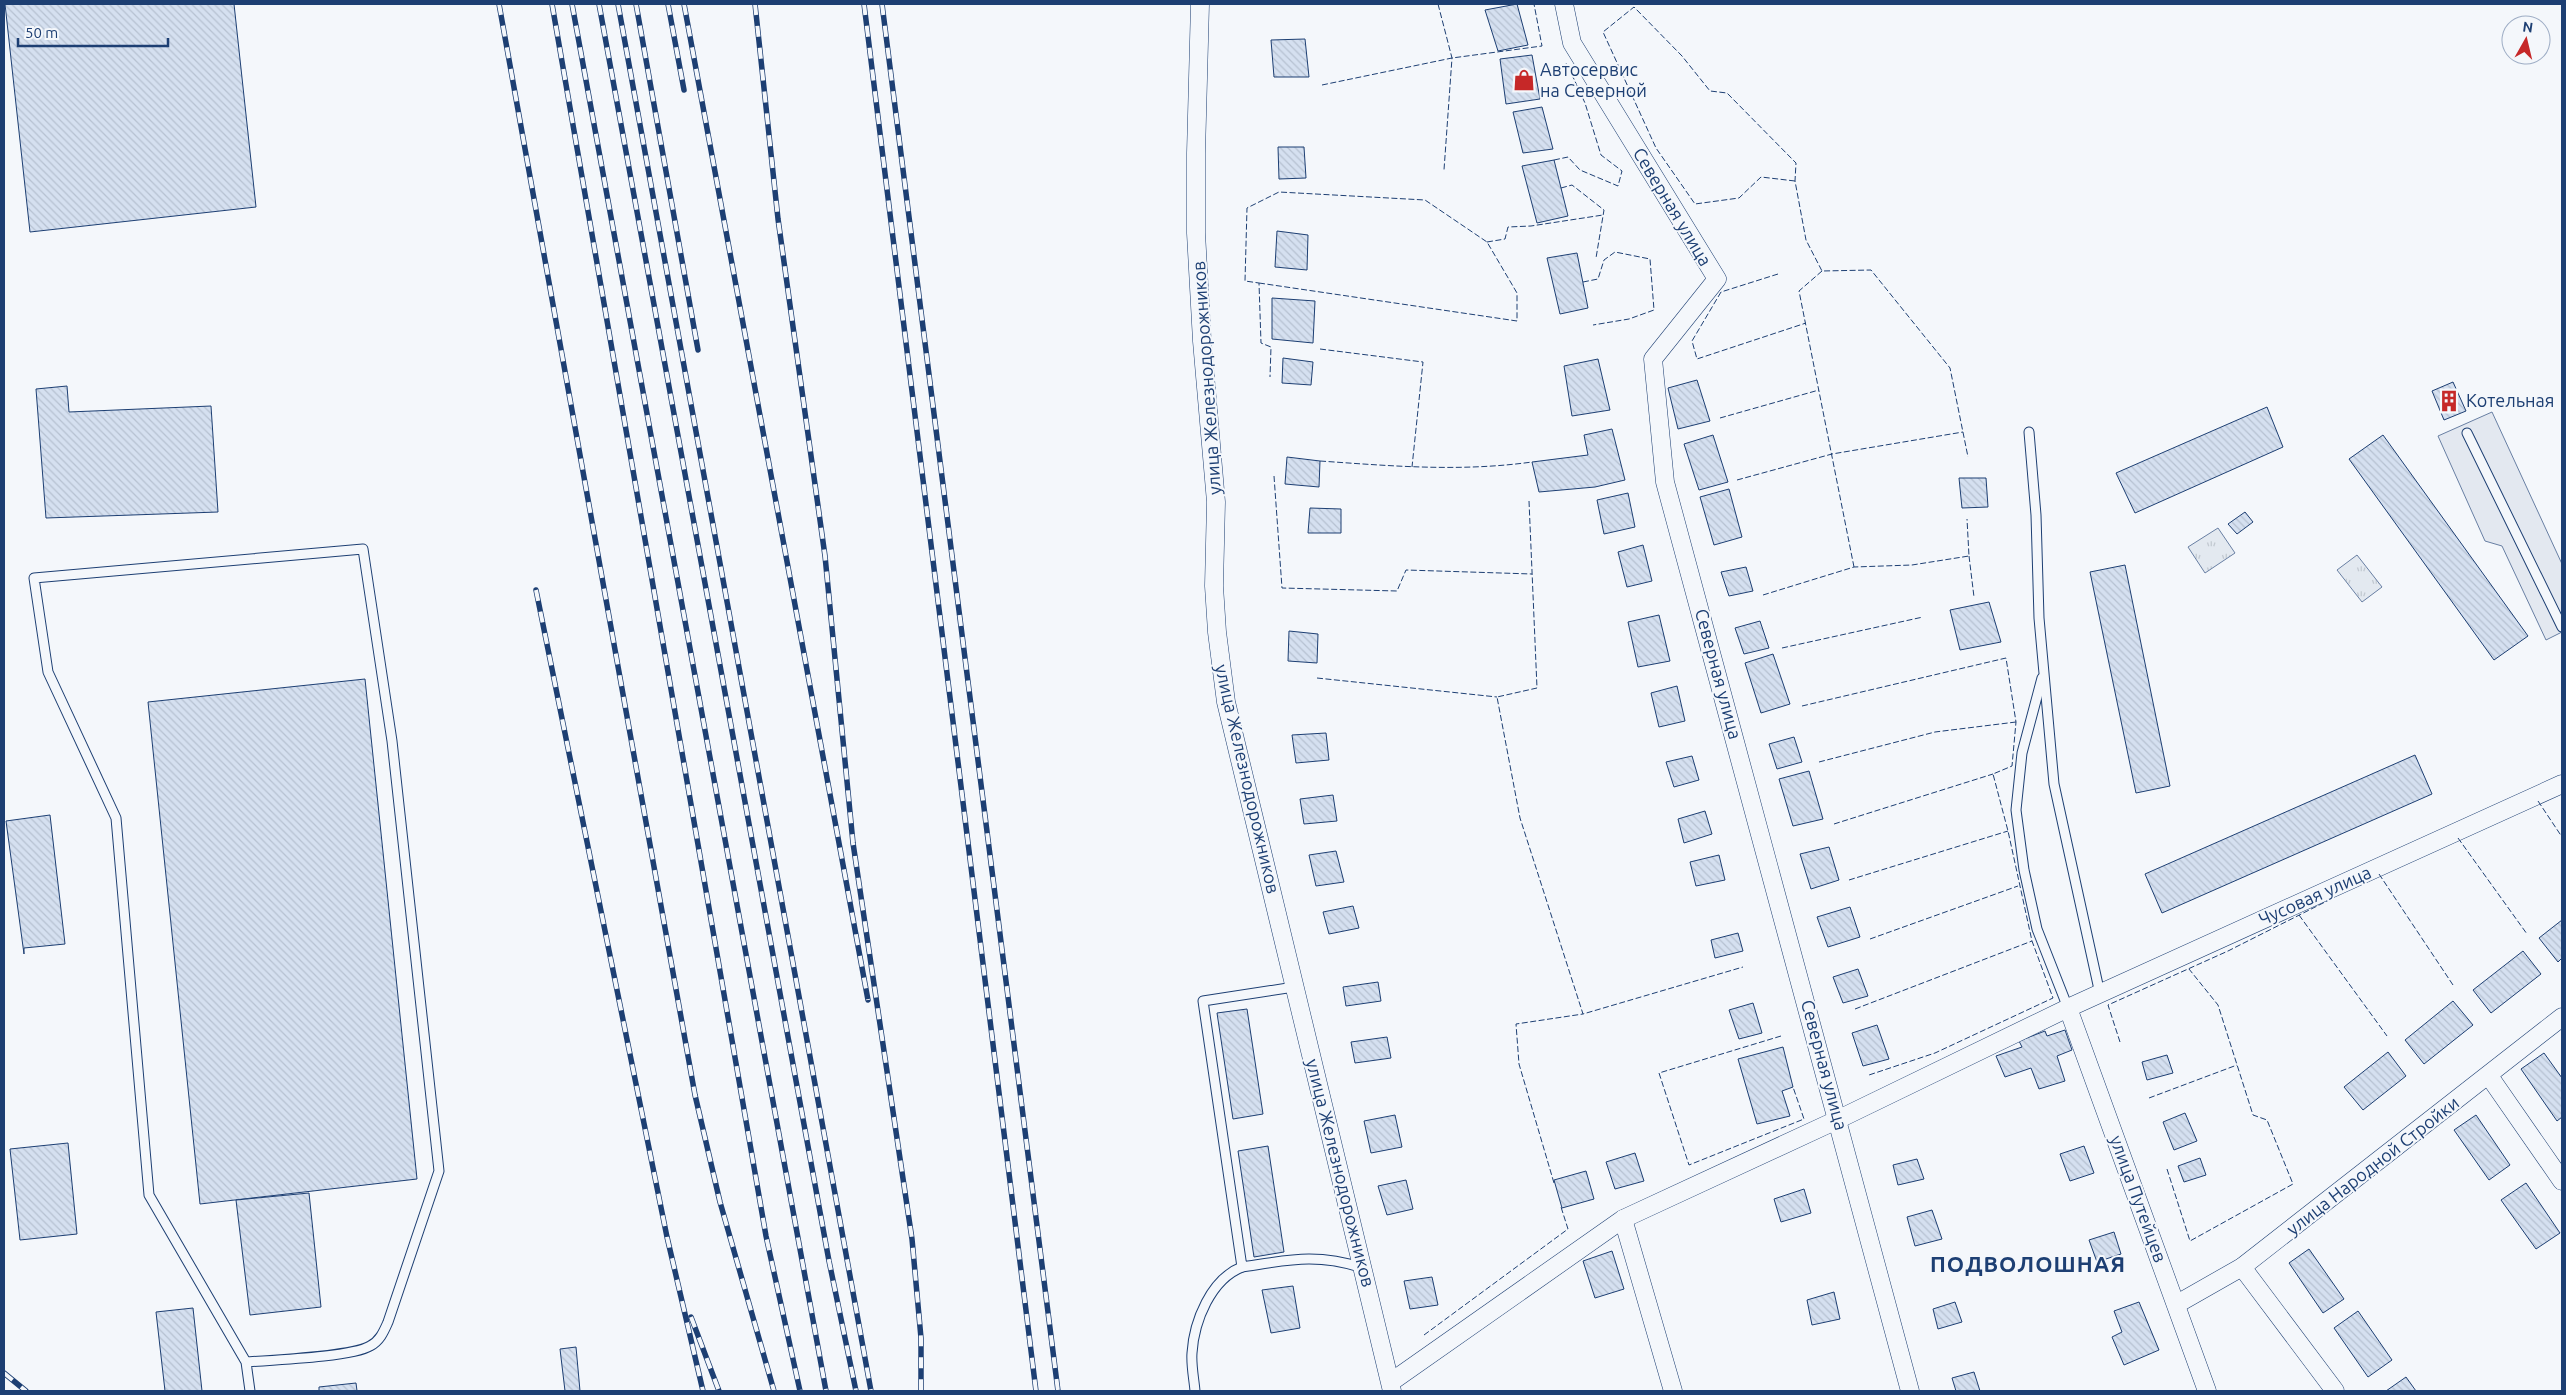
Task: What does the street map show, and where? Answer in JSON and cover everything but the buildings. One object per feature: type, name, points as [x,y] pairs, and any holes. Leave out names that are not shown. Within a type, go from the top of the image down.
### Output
[{"type":"street","name":"улица Железнодорожников","points":[[1200,4],[1196,234],[1202,341],[1216,502],[1214,586],[1217,632],[1226,702],[1237,740],[1294,987],[1391,1387]]},
{"type":"street","name":"Северная улица","points":[[1564,4],[1572,43],[1717,279],[1653,359],[1665,482],[1910,1391]]},
{"type":"street","name":"Чусовая улица","points":[[1391,1387],[1622,1219],[1838,1119],[2068,1008],[2562,784]]},
{"type":"street","name":"улица Путейцев","points":[[2068,1008],[2207,1391]]},
{"type":"street","name":"улица Народной Стройки","points":[[2177,1304],[2242,1267],[2489,1076],[2562,1017]]},
{"type":"street","points":[[2489,1076],[2562,1181]]},
{"type":"street","points":[[1622,1219],[1673,1391]]},
{"type":"street","points":[[2242,1267],[2335,1391]]},
{"type":"lane","points":[[2029,432],[2044,673],[2054,784],[2100,994]]},
{"type":"lane","points":[[2467,433],[2562,627]]},
{"type":"lane","points":[[246,1362],[352,1352],[370,1347],[380,1338],[388,1322],[439,1171],[392,742],[363,549],[34,578],[48,672],[116,818],[149,1195],[246,1362],[250,1391]]},
{"type":"lane","points":[[2044,673],[2022,753],[2016,810],[2024,870],[2037,929],[2068,1008]]},
{"type":"lane","points":[[1242,1267],[1203,1001],[1294,987]]},
{"type":"lane","points":[[1195,1391],[1192,1353],[1201,1314],[1219,1282],[1229,1272],[1242,1267],[1306,1257],[1333,1260],[1363,1268]]},
{"type":"green space","points":[[2218,528],[2235,553],[2205,573],[2188,547]]},
{"type":"green space","points":[[2357,555],[2382,587],[2362,602],[2337,570]]},
{"type":"shaded area","points":[[2492,412],[2562,564],[2562,632],[2546,640],[2502,546],[2485,541],[2438,436]]},
{"type":"railway","points":[[499,4],[695,1095],[720,1202],[774,1391]]},
{"type":"railway","points":[[552,4],[766,1236],[800,1391]]},
{"type":"railway","points":[[572,4],[826,1391]]},
{"type":"railway","points":[[599,4],[829,1261],[856,1391]]},
{"type":"railway","points":[[618,4],[871,1391]]},
{"type":"railway","points":[[636,4],[698,350]]},
{"type":"railway","points":[[668,4],[684,90]]},
{"type":"railway","points":[[684,4],[868,1000]]},
{"type":"railway","points":[[755,4],[778,219],[825,556],[853,843],[912,1239],[921,1338],[921,1391]]},
{"type":"railway","points":[[864,4],[1036,1391]]},
{"type":"railway","points":[[882,4],[1058,1391]]},
{"type":"railway","points":[[536,590],[667,1237],[703,1391]]},
{"type":"railway","points":[[691,1317],[719,1391]]},
{"type":"railway","points":[[4,1373],[26,1391]]},
{"type":"fence","points":[[1438,4],[1452,58],[1444,170]]},
{"type":"fence","points":[[1322,85],[1452,58],[1542,46],[1534,4]]},
{"type":"fence","points":[[1795,181],[1761,177],[1739,198],[1695,204],[1656,148],[1603,32],[1634,7],[1682,56],[1710,91],[1727,93],[1796,163],[1795,181],[1806,240],[1822,271],[1871,270],[1950,368],[1968,457]]},
{"type":"fence","points":[[1554,160],[1568,157],[1580,170],[1618,186],[1622,171],[1601,155],[1585,103],[1567,64],[1555,67]]},
{"type":"fence","points":[[1561,188],[1572,185],[1604,210],[1596,258]]},
{"type":"fence","points":[[1259,283],[1517,321],[1517,293],[1487,242],[1425,200],[1279,192],[1247,208],[1245,281],[1259,283],[1261,343],[1271,347],[1270,377]]},
{"type":"fence","points":[[1487,242],[1505,239],[1508,227],[1531,226],[1603,215]]},
{"type":"fence","points":[[1583,282],[1598,279],[1604,260],[1615,252],[1650,259],[1654,310],[1629,319],[1593,325]]},
{"type":"fence","points":[[1822,271],[1799,291],[1854,567]]},
{"type":"fence","points":[[1778,274],[1721,292],[1692,341],[1697,359],[1806,323]]},
{"type":"fence","points":[[1320,349],[1423,362],[1412,467]]},
{"type":"fence","points":[[1720,418],[1819,390]]},
{"type":"fence","points":[[1737,480],[1832,454],[1963,432]]},
{"type":"fence","points":[[1320,461],[1452,467],[1479,467],[1532,462]]},
{"type":"fence","points":[[1274,476],[1282,588],[1397,591],[1406,570],[1532,574]]},
{"type":"fence","points":[[1529,501],[1537,688],[1497,697],[1520,818],[1583,1014],[1743,967]]},
{"type":"fence","points":[[1763,595],[1854,567],[1912,565],[1969,556],[1967,519]]},
{"type":"fence","points":[[1969,556],[1974,597]]},
{"type":"fence","points":[[1782,648],[1923,617]]},
{"type":"fence","points":[[1802,706],[2006,658],[2016,722],[2012,766],[1993,774],[2008,831],[2032,941],[2053,998],[1935,1053],[1869,1075]]},
{"type":"fence","points":[[1317,678],[1497,697]]},
{"type":"fence","points":[[1819,762],[1935,732],[2016,722]]},
{"type":"fence","points":[[1834,824],[1993,774]]},
{"type":"fence","points":[[2538,801],[2562,837]]},
{"type":"fence","points":[[1849,880],[2008,831]]},
{"type":"fence","points":[[2458,838],[2527,934]]},
{"type":"fence","points":[[2379,874],[2453,985]]},
{"type":"fence","points":[[1870,939],[2018,886]]},
{"type":"fence","points":[[2120,1042],[2108,1005],[2228,951],[2335,897]]},
{"type":"fence","points":[[2299,915],[2387,1036]]},
{"type":"fence","points":[[1855,1009],[2032,941]]},
{"type":"fence","points":[[2167,1169],[2190,1241],[2293,1184],[2267,1120],[2253,1115],[2218,1005],[2189,969]]},
{"type":"fence","points":[[1554,1183],[1519,1064],[1516,1024],[1583,1014]]},
{"type":"fence","points":[[1781,1036],[1659,1073],[1689,1165],[1804,1119],[1793,1087]]},
{"type":"fence","points":[[2149,1098],[2237,1065]]},
{"type":"fence","points":[[1424,1335],[1568,1229],[1561,1207]]},
{"type":"place","name":"Автосервис на Северной","points":[[1524,80]]},
{"type":"place","name":"Котельная","points":[[2449,401]]},
{"type":"district","name":"ПОДВОЛОШНАЯ","points":[[2028,1264]]}]
